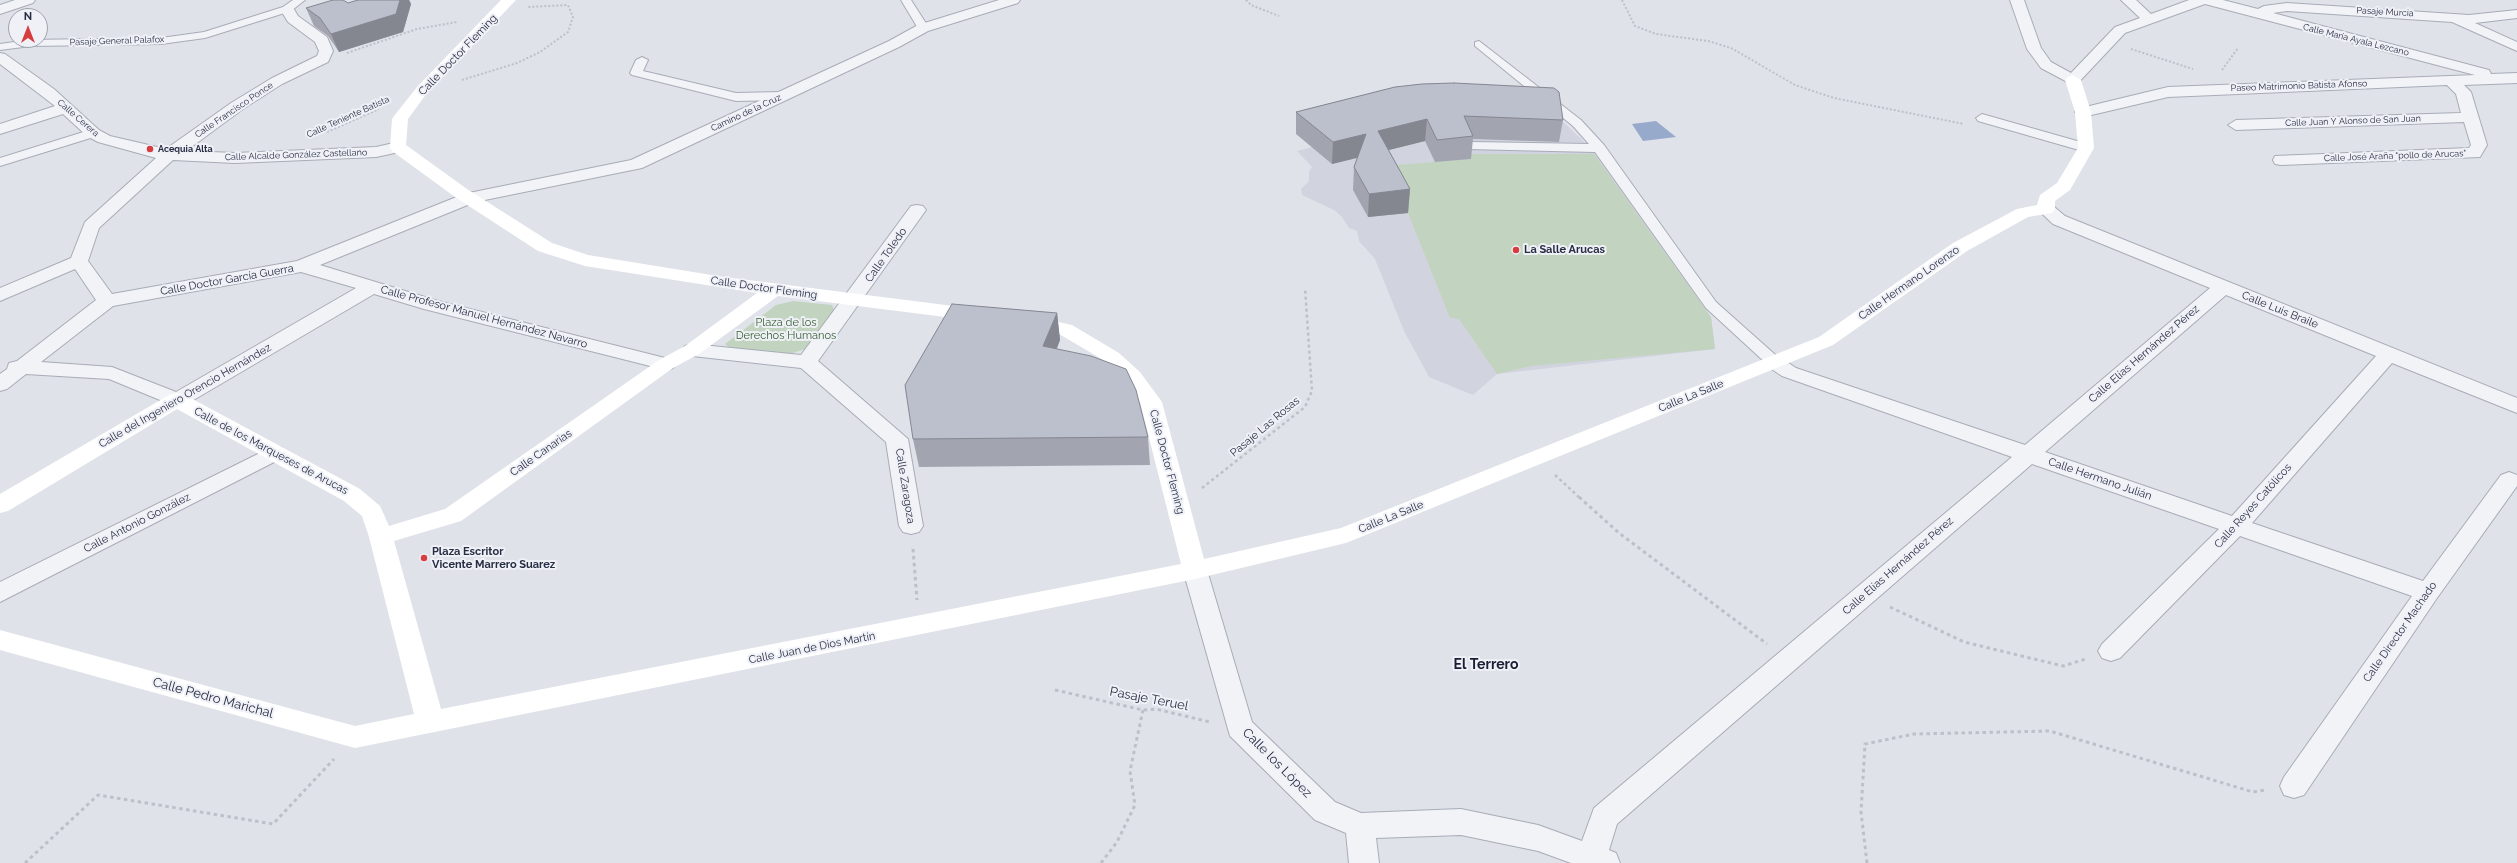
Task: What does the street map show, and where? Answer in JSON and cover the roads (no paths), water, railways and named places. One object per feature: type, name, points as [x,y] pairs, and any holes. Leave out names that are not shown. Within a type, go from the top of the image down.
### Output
[{"type":"street","points":[[0,10],[28,0]]},
{"type":"street","name":"Camino de la Cruz","points":[[470,198],[636,164],[923,28],[1013,0]]},
{"type":"street","points":[[2017,0],[2034,49],[2046,65],[2073,80],[2083,112],[2086,148],[2064,186],[2046,199],[2046,209]]},
{"type":"street","points":[[2128,0],[2149,19]]},
{"type":"street","points":[[2073,80],[2120,30],[2202,0]]},
{"type":"street","name":"Calle María Ayala Lezcano","points":[[2207,0],[2472,75]]},
{"type":"street","points":[[2423,3],[2517,47]]},
{"type":"street","name":"Pasaje Murcia","points":[[2253,13],[2288,7],[2469,18],[2517,14]]},
{"type":"street","name":"Calle Doctor Fleming","points":[[502,8],[420,93],[400,119],[398,148],[470,198],[545,246],[585,260],[774,289],[1005,318],[1065,329],[1112,357],[1132,377],[1151,402],[1195,570]]},
{"type":"street","name":"Calle Francisco Ponce","points":[[79,261],[91,226],[169,155],[271,85],[323,59],[326,51],[322,40],[294,18],[287,9]]},
{"type":"street","name":"Calle Cerera","points":[[0,57],[49,92],[64,108],[93,133],[104,140],[169,155]]},
{"type":"street","name":"Paseo Matrimonio Batista Afonso","points":[[2083,112],[2168,92],[2450,80],[2472,75],[2512,78]]},
{"type":"street","name":"Calle José Araña \"pollo de Arucas\"","points":[[2281,160],[2474,153],[2479,145],[2463,92],[2450,80]]},
{"type":"street","points":[[0,129],[64,108]]},
{"type":"street","name":"Calle Juan Y Alonso de San Juan","points":[[2236,125],[2471,117]]},
{"type":"street","name":"Calle Alcalde González Castellano","points":[[169,155],[235,158],[376,152],[398,148]]},
{"type":"street","name":"Calle Doctor García Guerra","points":[[0,384],[107,301],[302,266],[470,198]]},
{"type":"street","name":"Calle Luis Braile","points":[[2046,209],[2059,220],[2517,406]]},
{"type":"street","name":"Calle Hermano Lorenzo","points":[[1774,362],[1826,341],[1960,247],[2023,213],[2046,209]]},
{"type":"street","name":"Calle Toledo","points":[[854,299],[917,210]]},
{"type":"street","points":[[0,295],[79,261],[107,301]]},
{"type":"street","name":"Calle Profesor Manuel Hernández Navarro","points":[[302,266],[370,288],[431,305],[666,364]]},
{"type":"street","name":"Calle Elías Hernández Pérez","points":[[1599,860],[1604,817],[1789,661],[2223,286]]},
{"type":"street","name":"Calle del Ingeniero Orencio Hernández","points":[[0,505],[370,288]]},
{"type":"street","points":[[692,350],[774,289]]},
{"type":"street","points":[[692,350],[807,362],[854,299]]},
{"type":"street","name":"Calle Canarias","points":[[381,537],[454,515],[666,364],[692,350]]},
{"type":"street","name":"Calle Reyes Católicos","points":[[2111,651],[2236,526],[2389,354]]},
{"type":"street","name":"Calle Zaragoza","points":[[807,362],[898,439],[911,526]]},
{"type":"street","name":"Calle Hermano Julián","points":[[1774,362],[1789,372],[2428,592]]},
{"type":"street","name":"Calle La Salle","points":[[1195,570],[1346,535],[1774,362]]},
{"type":"street","name":"Calle de los Marqueses de Arucas","points":[[0,366],[112,373],[177,400],[352,494],[372,512],[381,537],[427,709],[428,724]]},
{"type":"street","name":"Calle Antonio González","points":[[0,593],[274,453]]},
{"type":"street","name":"Calle Director Machado","points":[[2294,786],[2428,592],[2509,480]]},
{"type":"street","name":"Calle Juan de Dios Martín","points":[[428,724],[1195,570]]},
{"type":"street","name":"Calle los López","points":[[1195,570],[1240,728],[1325,811],[1360,826]]},
{"type":"street","name":"Calle Pedro Marichal","points":[[0,640],[355,737],[428,724]]},
{"type":"street","points":[[1364,863],[1360,826],[1461,822],[1538,838],[1599,860]]},
{"type":"lane","name":"Pasaje General Palafox","points":[[0,48],[31,43],[161,41],[205,35],[287,9],[300,0]]},
{"type":"lane","points":[[906,0],[923,28]]},
{"type":"lane","points":[[1479,44],[1577,123],[1599,148],[1710,305],[1774,362]]},
{"type":"lane","points":[[642,60],[636,73],[736,97],[781,96]]},
{"type":"lane","points":[[1982,118],[2086,148]]},
{"type":"lane","points":[[0,162],[93,133]]},
{"type":"lane","points":[[1472,146],[1599,148]]},
{"type":"water","points":[[1656,121],[1676,137],[1643,141],[1632,124]]},
{"type":"place","name":"Acequia Alta","points":[[150,149]]},
{"type":"place","name":"La Salle Arucas","points":[[1516,250]]},
{"type":"place","name":"Plaza Escritor Vicente Marrero Suarez","points":[[424,558]]},
{"type":"district","name":"El Terrero","points":[[1486,665]]},
{"type":"park label","name":"Plaza de los Derechos Humanos","points":[[786,329]]}]
